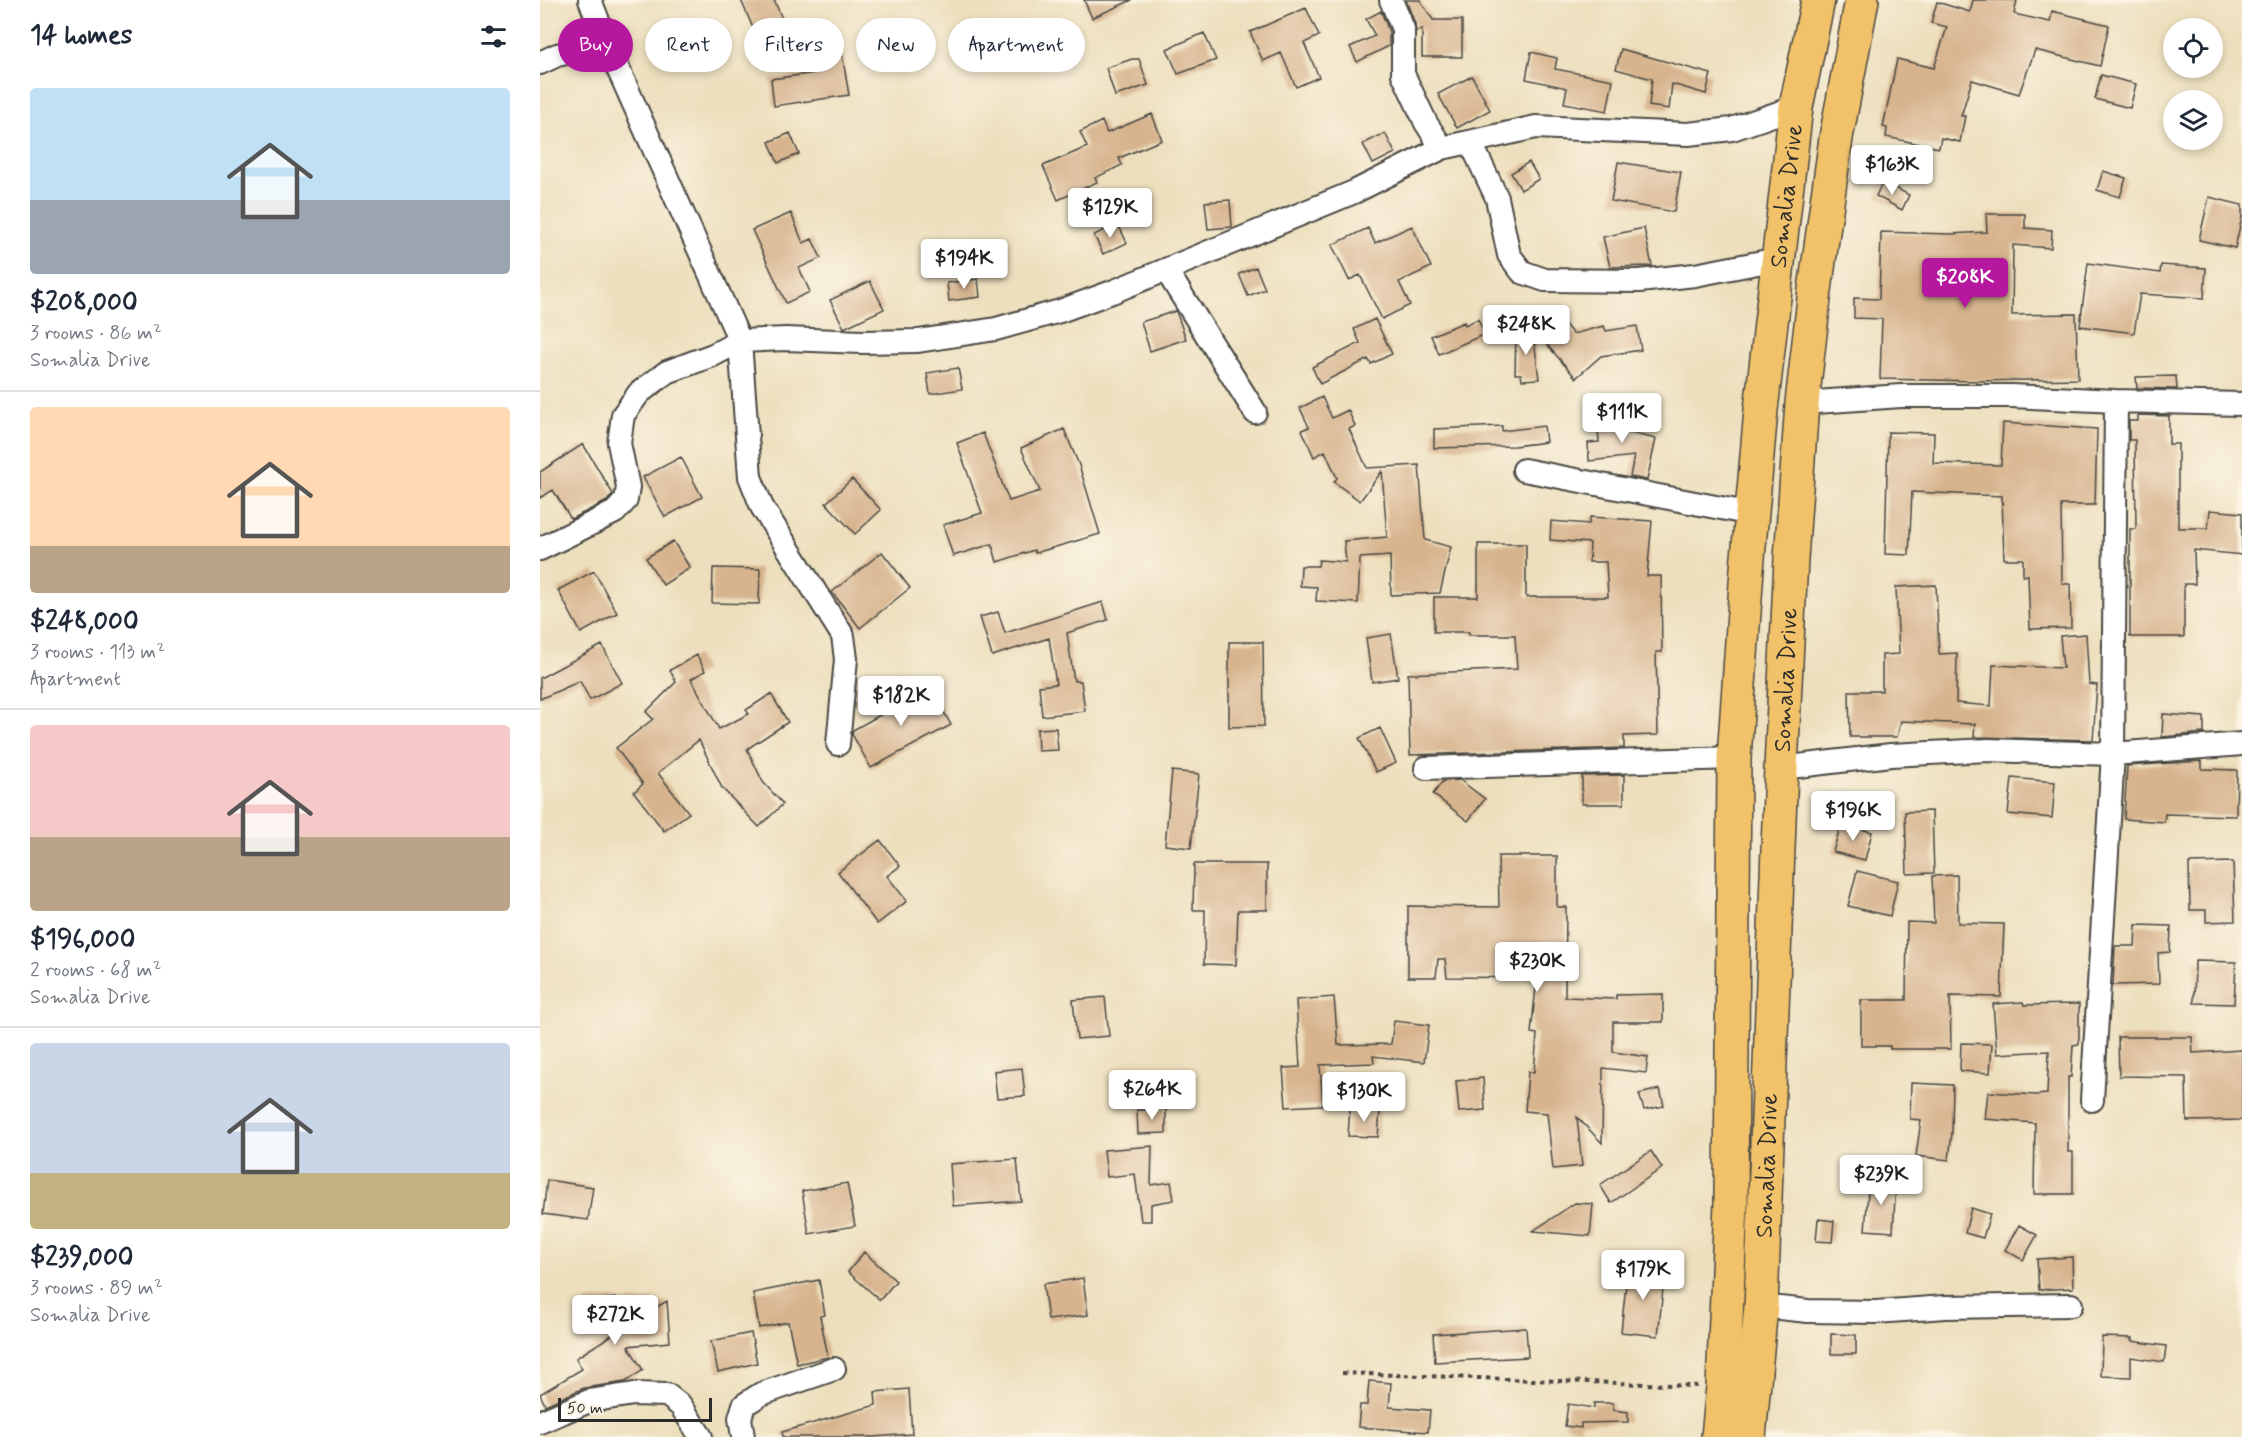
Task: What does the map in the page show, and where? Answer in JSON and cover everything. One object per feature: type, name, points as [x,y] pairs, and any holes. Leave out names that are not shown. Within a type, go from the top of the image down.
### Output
[{"type":"main road","name":"Somalia Drive","points":[[1718,1437],[1723,1387],[1731,1203],[1734,758],[1761,410],[1796,107],[1818,0]]},
{"type":"main road","name":"Somalia Drive","points":[[1749,1437],[1761,1306],[1781,768],[1791,559],[1802,403],[1836,138],[1862,0]]},
{"type":"street","points":[[590,0],[597,18]]},
{"type":"street","points":[[1390,0],[1403,29],[1403,74],[1426,123],[1442,148]]},
{"type":"street","points":[[540,63],[558,55]]},
{"type":"street","points":[[620,72],[740,341],[750,477],[762,507],[843,636],[846,659],[838,744]]},
{"type":"street","points":[[540,549],[615,512],[626,500],[628,487],[620,443],[624,415],[639,393],[667,372],[713,356],[740,341],[786,339],[862,342],[918,341],[996,329],[1060,311],[1166,270],[1354,192],[1442,148],[1536,127],[1688,134],[1732,129],[1796,107]]},
{"type":"street","points":[[1471,143],[1497,198],[1509,255],[1522,272],[1545,280],[1639,281],[1695,275],[1778,259]]},
{"type":"street","points":[[1166,270],[1255,412]]},
{"type":"street","points":[[1802,403],[1901,396],[2013,396],[2242,404]]},
{"type":"street","points":[[2092,1100],[2113,754],[2116,401]]},
{"type":"street","points":[[1524,470],[1752,514]]},
{"type":"street","points":[[1781,768],[1891,755],[1977,751],[2113,754],[2242,744]]},
{"type":"street","points":[[1426,768],[1734,758]]},
{"type":"street","points":[[1761,1306],[1808,1311],[1876,1312],[1945,1306],[2071,1305]]},
{"type":"street","points":[[742,1437],[740,1418],[744,1405],[761,1394],[834,1368]]},
{"type":"street","points":[[540,1422],[589,1401],[634,1394],[667,1395],[681,1406],[701,1437]]},
{"type":"path","points":[[1342,1373],[1723,1387]]},
{"type":"building","points":[[741,0],[774,0],[782,18],[749,18]]},
{"type":"building","points":[[1084,0],[1132,0],[1092,18]]},
{"type":"building","points":[[1406,0],[1420,0],[1433,20],[1462,20],[1462,57],[1422,57],[1422,29],[1416,32]]},
{"type":"building","points":[[1973,0],[2017,0],[2014,14],[2050,22],[2052,11],[2109,25],[2100,66],[2035,50],[2019,94],[1972,80],[1961,116],[1965,116],[1960,142],[1941,138],[1939,148],[1886,137],[1887,128],[1883,127],[1897,59],[1934,68],[1947,27],[1931,23],[1937,2],[1970,12]]},
{"type":"building","points":[[1306,8],[1319,36],[1304,43],[1319,77],[1296,87],[1281,53],[1263,61],[1250,32]]},
{"type":"building","points":[[1381,11],[1389,32],[1389,46],[1357,62],[1350,47],[1375,36],[1366,19]]},
{"type":"building","points":[[1204,33],[1216,60],[1178,74],[1167,49]]},
{"type":"building","points":[[1621,49],[1711,74],[1706,94],[1672,84],[1669,109],[1649,106],[1652,79],[1616,69]]},
{"type":"building","points":[[1531,52],[1557,58],[1555,69],[1613,80],[1607,111],[1564,103],[1567,88],[1526,79]]},
{"type":"building","points":[[1132,59],[1139,59],[1148,85],[1115,96],[1106,68]]},
{"type":"building","points":[[844,66],[849,95],[774,106],[771,79],[844,72]]},
{"type":"building","points":[[2101,75],[2136,84],[2130,108],[2095,99]]},
{"type":"building","points":[[1472,76],[1490,110],[1457,128],[1438,94]]},
{"type":"building","points":[[1152,114],[1162,140],[1119,158],[1122,165],[1095,178],[1097,182],[1058,200],[1043,166],[1087,147],[1080,132],[1102,121],[1107,133]]},
{"type":"building","points":[[790,133],[799,154],[778,163],[769,142]]},
{"type":"building","points":[[1385,133],[1395,153],[1373,164],[1363,144]]},
{"type":"building","points":[[1529,162],[1539,179],[1521,190],[1511,173]]},
{"type":"building","points":[[1618,162],[1681,172],[1674,212],[1611,201]]},
{"type":"building","points":[[2103,171],[2126,178],[2120,197],[2097,190]]},
{"type":"building","points":[[1883,181],[1909,195],[1902,210],[1876,196]]},
{"type":"building","points":[[2209,197],[2242,205],[2242,217],[2235,248],[2199,240]]},
{"type":"building","points":[[1230,200],[1232,227],[1208,229],[1205,202]]},
{"type":"building","points":[[791,213],[803,243],[812,239],[821,258],[799,268],[810,292],[786,303],[752,230]]},
{"type":"building","points":[[1986,214],[2025,214],[2025,228],[2052,230],[2051,248],[2013,245],[2012,315],[2076,314],[2078,379],[1978,381],[1880,379],[1882,319],[1854,318],[1854,298],[1879,299],[1881,232],[1949,234],[1987,232]]},
{"type":"building","points":[[1118,224],[1127,243],[1103,254],[1094,235]]},
{"type":"building","points":[[1412,226],[1431,267],[1399,282],[1410,305],[1382,319],[1360,275],[1349,280],[1332,245],[1368,228],[1375,243]]},
{"type":"building","points":[[1644,228],[1652,266],[1610,267],[1603,237]]},
{"type":"building","points":[[2088,263],[2160,273],[2161,265],[2206,268],[2204,298],[2140,294],[2134,333],[2080,326]]},
{"type":"building","points":[[1256,267],[1265,289],[1248,296],[1239,274]]},
{"type":"building","points":[[978,279],[980,297],[949,301],[947,283]]},
{"type":"building","points":[[870,281],[884,309],[844,328],[830,300]]},
{"type":"building","points":[[1176,311],[1186,339],[1150,351],[1141,322]]},
{"type":"building","points":[[1375,319],[1392,354],[1371,364],[1368,359],[1320,384],[1312,367],[1360,343],[1354,329]]},
{"type":"building","points":[[1478,319],[1485,334],[1439,354],[1431,336],[1464,322],[1465,325]]},
{"type":"building","points":[[1562,321],[1573,334],[1604,326],[1606,331],[1637,326],[1641,350],[1601,356],[1576,378],[1535,331],[1551,331]]},
{"type":"building","points":[[1516,331],[1533,331],[1539,379],[1522,380],[1521,374],[1515,374]]},
{"type":"building","points":[[958,368],[962,389],[930,394],[927,373]]},
{"type":"building","points":[[2176,376],[2177,389],[2137,388],[2136,377]]},
{"type":"building","points":[[1322,397],[1332,418],[1348,410],[1355,426],[1349,429],[1367,468],[1419,465],[1425,540],[1451,547],[1440,593],[1391,595],[1390,556],[1360,558],[1358,603],[1316,601],[1317,587],[1300,586],[1301,566],[1318,566],[1319,560],[1346,562],[1344,541],[1387,537],[1382,471],[1360,501],[1334,482],[1337,478],[1325,451],[1314,457],[1302,430],[1309,427],[1300,408]]},
{"type":"building","points":[[1629,413],[1630,433],[1656,439],[1647,480],[1630,477],[1634,456],[1589,461],[1588,443],[1599,442],[1597,415]]},
{"type":"building","points":[[2138,415],[2169,416],[2169,444],[2178,444],[2178,528],[2208,528],[2210,510],[2242,513],[2242,555],[2194,550],[2195,584],[2184,584],[2184,637],[2130,637],[2130,529],[2136,529],[2135,440],[2129,440],[2129,421],[2138,421]]},
{"type":"building","points":[[2003,423],[2097,429],[2095,505],[2061,505],[2062,584],[2070,584],[2071,628],[2030,629],[2028,575],[2023,576],[2023,559],[2004,559],[2002,496],[1912,492],[1909,555],[1885,554],[1888,432],[1934,433],[1933,463],[2001,465]]},
{"type":"building","points":[[1502,426],[1502,431],[1544,426],[1546,442],[1514,446],[1434,448],[1434,429]]},
{"type":"building","points":[[1064,429],[1079,465],[1100,534],[1035,553],[1034,550],[997,562],[992,544],[953,556],[943,525],[982,513],[957,443],[983,433],[1009,501],[1040,491],[1021,448]]},
{"type":"building","points":[[583,444],[613,494],[607,501],[571,519],[553,490],[540,498],[540,472]]},
{"type":"building","points":[[681,457],[702,497],[665,517],[643,477]]},
{"type":"building","points":[[852,479],[881,510],[855,534],[826,503]]},
{"type":"building","points":[[1590,517],[1652,521],[1647,576],[1661,576],[1662,652],[1656,652],[1658,735],[1624,736],[1624,748],[1410,755],[1408,674],[1517,669],[1515,635],[1434,632],[1434,597],[1478,597],[1478,544],[1526,544],[1526,597],[1608,597],[1606,562],[1589,562],[1590,543],[1550,540],[1551,521],[1589,524]]},
{"type":"building","points":[[673,541],[690,568],[663,585],[646,558]]},
{"type":"building","points":[[882,552],[910,588],[860,628],[832,592]]},
{"type":"building","points":[[713,568],[760,569],[759,604],[712,603]]},
{"type":"building","points":[[594,571],[617,613],[581,633],[558,590]]},
{"type":"building","points":[[1936,585],[1939,654],[1957,653],[1956,703],[1991,706],[1993,665],[2063,668],[2060,636],[2086,634],[2089,684],[2097,685],[2093,740],[1974,737],[1975,724],[1901,721],[1897,737],[1850,737],[1849,691],[1882,691],[1882,655],[1899,654],[1896,587]]},
{"type":"building","points":[[1103,602],[1108,620],[1067,633],[1074,681],[1081,681],[1085,711],[1042,716],[1039,686],[1056,684],[1049,638],[992,656],[980,617],[998,612],[1005,633]]},
{"type":"building","points":[[1391,634],[1398,678],[1372,682],[1366,638]]},
{"type":"building","points":[[1229,642],[1263,642],[1264,726],[1229,727]]},
{"type":"building","points":[[602,645],[622,683],[590,700],[580,681],[540,699],[540,678]]},
{"type":"building","points":[[697,655],[705,671],[691,679],[719,729],[749,714],[746,710],[771,694],[788,722],[747,749],[763,782],[783,804],[759,827],[722,788],[699,740],[658,773],[689,813],[664,831],[634,792],[643,784],[616,748],[653,719],[646,712],[676,682],[670,670]]},
{"type":"building","points":[[928,683],[951,725],[871,768],[852,734],[853,730],[900,704],[898,701]]},
{"type":"building","points":[[2163,714],[2204,717],[2204,733],[2162,737]]},
{"type":"building","points":[[1056,728],[1058,750],[1038,751],[1037,729]]},
{"type":"building","points":[[1380,728],[1396,763],[1376,772],[1359,738]]},
{"type":"building","points":[[2202,761],[2202,769],[2237,770],[2236,816],[2165,814],[2164,822],[2124,819],[2127,766]]},
{"type":"building","points":[[1172,771],[1199,774],[1191,848],[1165,845]]},
{"type":"building","points":[[1624,775],[1624,804],[1582,804],[1582,776]]},
{"type":"building","points":[[2012,778],[2055,782],[2052,818],[2008,814]]},
{"type":"building","points":[[1460,780],[1485,799],[1468,821],[1433,794],[1443,781]]},
{"type":"building","points":[[1932,811],[1934,873],[1907,874],[1905,812]]},
{"type":"building","points":[[1841,824],[1872,832],[1865,860],[1833,852]]},
{"type":"building","points":[[880,840],[900,866],[887,876],[907,901],[877,924],[838,872]]},
{"type":"building","points":[[1498,856],[1557,856],[1557,907],[1566,907],[1565,997],[1616,999],[1616,995],[1663,994],[1663,1022],[1613,1022],[1613,1052],[1648,1057],[1646,1073],[1603,1068],[1602,1143],[1577,1117],[1582,1166],[1553,1169],[1547,1113],[1525,1111],[1528,1072],[1534,1072],[1537,1034],[1531,1033],[1537,978],[1447,977],[1445,959],[1438,959],[1436,977],[1408,977],[1408,906],[1499,907]]},
{"type":"building","points":[[2233,862],[2235,921],[2206,922],[2206,910],[2190,910],[2189,863]]},
{"type":"building","points":[[1194,864],[1267,864],[1267,910],[1238,910],[1236,965],[1204,964],[1205,910],[1193,910]]},
{"type":"building","points":[[1857,871],[1898,881],[1890,916],[1848,906]]},
{"type":"building","points":[[1957,875],[1958,923],[2004,924],[2001,997],[1950,996],[1951,1049],[1890,1049],[1890,1046],[1861,1046],[1861,1000],[1906,1000],[1907,922],[1934,923],[1932,876]]},
{"type":"building","points":[[2136,925],[2171,926],[2170,952],[2158,953],[2159,984],[2113,985],[2115,946],[2135,946]]},
{"type":"building","points":[[2195,961],[2236,962],[2234,1004],[2194,1003]]},
{"type":"building","points":[[1105,997],[1109,1036],[1077,1039],[1073,1000]]},
{"type":"building","points":[[1334,997],[1338,1045],[1391,1044],[1394,1021],[1429,1025],[1424,1062],[1373,1056],[1374,1063],[1320,1065],[1323,1105],[1286,1107],[1283,1068],[1300,1067],[1296,1000]]},
{"type":"building","points":[[2023,1002],[2024,1005],[2079,1004],[2079,1044],[2073,1045],[2071,1077],[2068,1077],[2068,1152],[2073,1152],[2073,1194],[2034,1194],[2035,1123],[1985,1119],[1988,1092],[2047,1094],[2049,1051],[1997,1054],[1993,1004]]},
{"type":"building","points":[[2118,1037],[2192,1037],[2193,1053],[2242,1050],[2242,1120],[2187,1121],[2186,1077],[2119,1076]]},
{"type":"building","points":[[1961,1043],[1992,1044],[1990,1073],[1960,1071]]},
{"type":"building","points":[[1022,1068],[1025,1096],[997,1098],[994,1071]]},
{"type":"building","points":[[1483,1078],[1485,1110],[1459,1112],[1456,1081]]},
{"type":"building","points":[[1911,1083],[1953,1085],[1949,1160],[1916,1156],[1921,1120],[1910,1119]]},
{"type":"building","points":[[1660,1089],[1664,1106],[1644,1110],[1639,1094]]},
{"type":"building","points":[[1350,1108],[1380,1110],[1378,1137],[1348,1136]]},
{"type":"building","points":[[1166,1109],[1166,1133],[1138,1134],[1137,1110]]},
{"type":"building","points":[[1152,1146],[1151,1185],[1171,1182],[1174,1200],[1151,1204],[1151,1221],[1141,1221],[1135,1174],[1107,1177],[1104,1150]]},
{"type":"building","points":[[1651,1151],[1662,1168],[1611,1203],[1600,1185]]},
{"type":"building","points":[[1017,1159],[1021,1201],[953,1206],[950,1164]]},
{"type":"building","points":[[547,1180],[593,1187],[588,1220],[543,1214]]},
{"type":"building","points":[[1869,1180],[1896,1182],[1893,1232],[1865,1230]]},
{"type":"building","points":[[847,1183],[855,1226],[809,1234],[802,1191]]},
{"type":"building","points":[[1575,1203],[1593,1204],[1590,1236],[1533,1231]]},
{"type":"building","points":[[1971,1208],[1990,1214],[1983,1238],[1965,1233]]},
{"type":"building","points":[[1818,1219],[1834,1221],[1832,1242],[1816,1241]]},
{"type":"building","points":[[2019,1225],[2037,1235],[2023,1260],[2005,1250]]},
{"type":"building","points":[[864,1252],[896,1281],[880,1300],[848,1272]]},
{"type":"building","points":[[2072,1257],[2073,1288],[2039,1290],[2037,1259]]},
{"type":"building","points":[[1628,1265],[1665,1270],[1658,1336],[1621,1332]]},
{"type":"building","points":[[1083,1278],[1088,1315],[1048,1320],[1043,1284]]},
{"type":"building","points":[[819,1280],[825,1315],[820,1316],[828,1357],[797,1364],[788,1322],[759,1328],[753,1293]]},
{"type":"building","points":[[615,1298],[615,1303],[656,1300],[657,1307],[667,1301],[670,1342],[628,1346],[643,1370],[625,1382],[584,1388],[545,1405],[540,1394],[582,1369],[576,1358],[643,1315],[587,1322],[585,1302]]},
{"type":"building","points":[[1526,1328],[1528,1357],[1435,1362],[1433,1334]]},
{"type":"building","points":[[751,1333],[757,1363],[718,1372],[711,1341]]},
{"type":"building","points":[[1831,1334],[1856,1335],[1856,1354],[1831,1354]]},
{"type":"building","points":[[2102,1337],[2132,1338],[2131,1341],[2166,1346],[2164,1362],[2131,1357],[2131,1377],[2101,1376]]},
{"type":"building","points":[[1369,1381],[1391,1383],[1389,1407],[1430,1410],[1428,1432],[1358,1427],[1360,1405],[1367,1405]]},
{"type":"building","points":[[909,1389],[912,1434],[872,1437],[783,1437],[782,1432],[876,1405],[875,1392]]},
{"type":"building","points":[[1594,1403],[1613,1403],[1613,1410],[1628,1412],[1628,1422],[1581,1423],[1581,1428],[1565,1426],[1568,1404],[1594,1408]]}]
